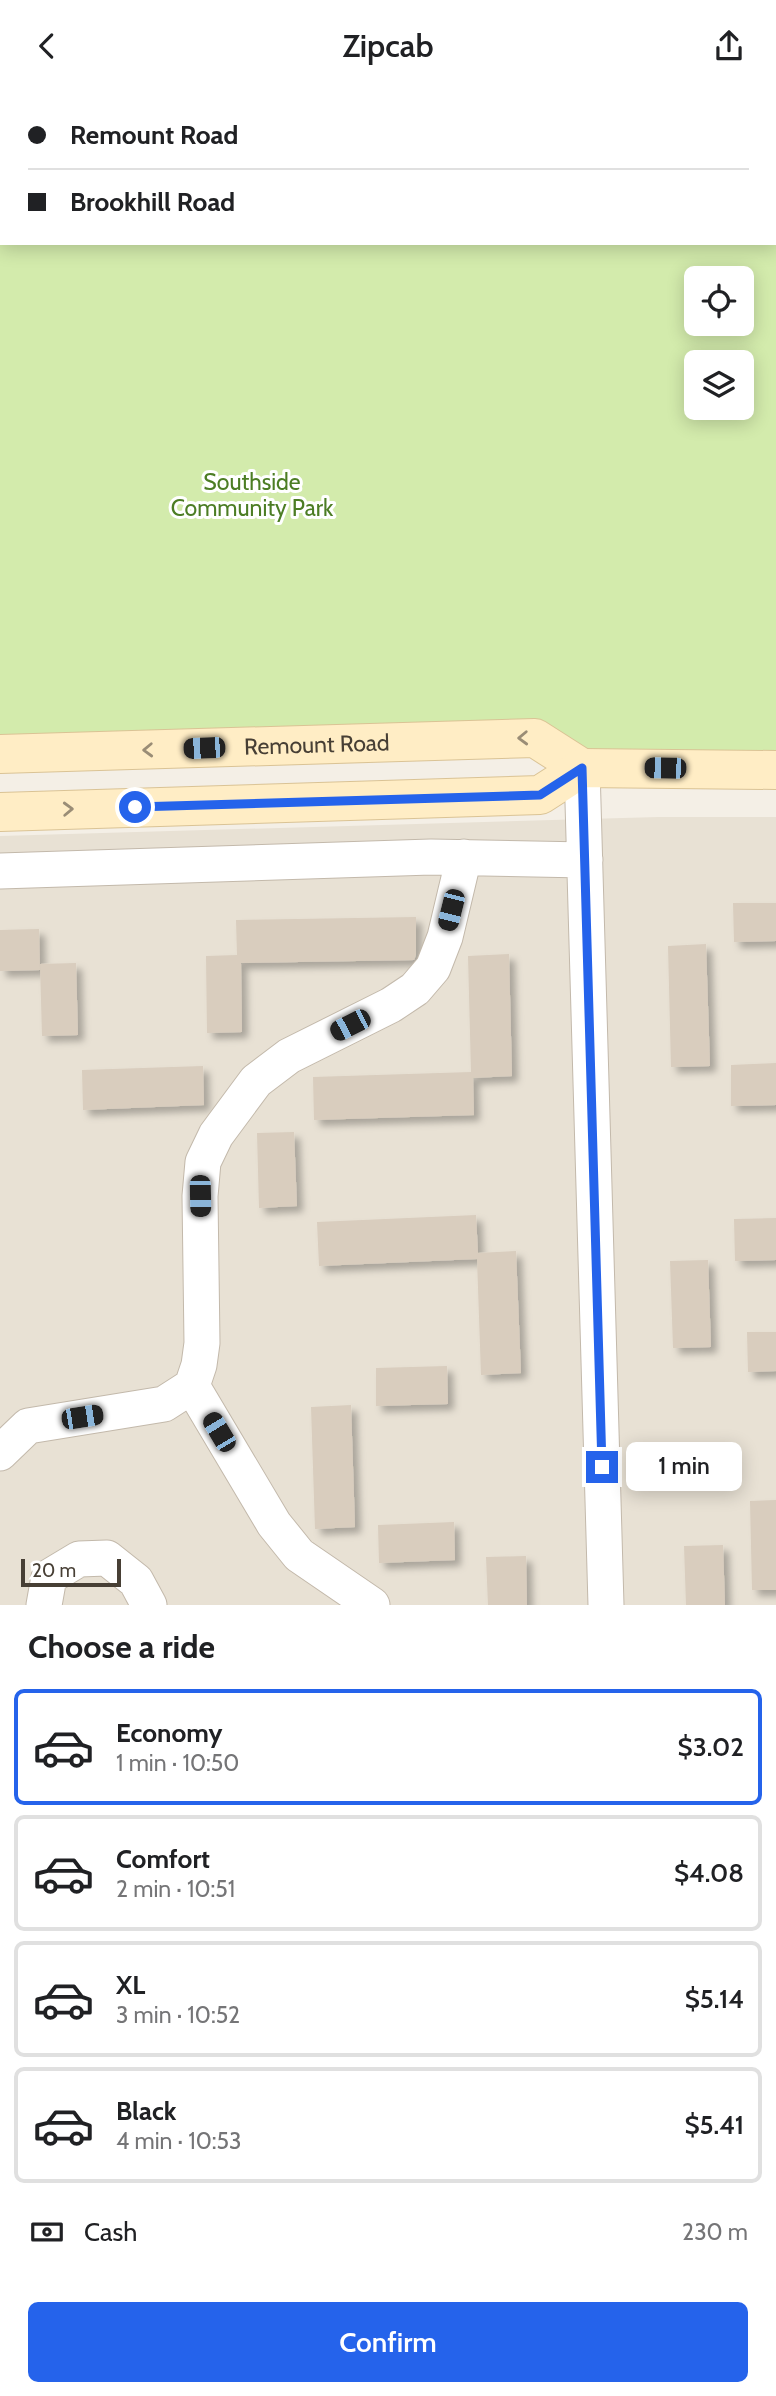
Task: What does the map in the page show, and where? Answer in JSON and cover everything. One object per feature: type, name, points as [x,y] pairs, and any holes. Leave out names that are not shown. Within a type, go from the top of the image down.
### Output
[{"type":"main road","name":"Remount Road","points":[[0,754],[536,738],[582,768]]},
{"type":"main road","points":[[0,811],[540,795],[582,768],[776,770]]},
{"type":"street","points":[[582,768],[606,1605]]},
{"type":"street","points":[[0,871],[464,857],[584,860]]},
{"type":"street","points":[[0,1453],[28,1426],[164,1404],[192,1386],[202,1343],[200,1196],[204,1162],[216,1135],[256,1081],[289,1056],[391,1005],[415,989],[433,968],[445,937],[464,857]]},
{"type":"street","points":[[192,1386],[274,1524],[299,1555],[372,1605]]},
{"type":"street","points":[[44,1605],[49,1577],[79,1559],[107,1558],[136,1581],[149,1605]]},
{"type":"shaded area","points":[[658,817],[776,817],[776,1605],[0,1605],[0,836]]},
{"type":"green space","name":"Southside Community Park","points":[[0,245],[776,245],[776,770],[637,768],[535,738],[0,754]]},
{"type":"building","points":[[733,903],[776,903],[776,941],[734,942]]},
{"type":"building","points":[[416,917],[414,960],[241,963],[242,1032],[207,1033],[206,956],[237,955],[236,920]]},
{"type":"building","points":[[39,929],[40,970],[0,971],[0,930]]},
{"type":"building","points":[[706,944],[710,1066],[671,1067],[668,946]]},
{"type":"building","points":[[509,954],[512,1076],[473,1078],[474,1115],[314,1120],[313,1077],[471,1072],[468,956]]},
{"type":"building","points":[[76,963],[78,1035],[42,1036],[40,964]]},
{"type":"building","points":[[776,1063],[776,1105],[731,1106],[731,1065]]},
{"type":"building","points":[[203,1066],[204,1105],[83,1110],[82,1070]]},
{"type":"building","points":[[294,1132],[297,1206],[259,1208],[257,1133]]},
{"type":"building","points":[[476,1215],[478,1253],[516,1251],[521,1373],[481,1375],[477,1259],[319,1266],[317,1222]]},
{"type":"building","points":[[776,1218],[776,1260],[735,1261],[734,1219]]},
{"type":"building","points":[[708,1260],[711,1347],[673,1348],[670,1261]]},
{"type":"building","points":[[747,1332],[776,1332],[776,1371],[748,1372]]},
{"type":"building","points":[[447,1366],[448,1404],[376,1406],[376,1368]]},
{"type":"building","points":[[351,1405],[355,1527],[315,1529],[311,1407]]},
{"type":"building","points":[[776,1500],[776,1590],[752,1590],[750,1501]]},
{"type":"building","points":[[454,1522],[455,1560],[379,1563],[378,1525]]},
{"type":"building","points":[[723,1545],[725,1605],[686,1605],[684,1546]]},
{"type":"building","points":[[526,1556],[527,1605],[488,1605],[486,1557]]},
{"type":"route","points":[[135,807],[540,795],[582,768],[602,1467]]}]
